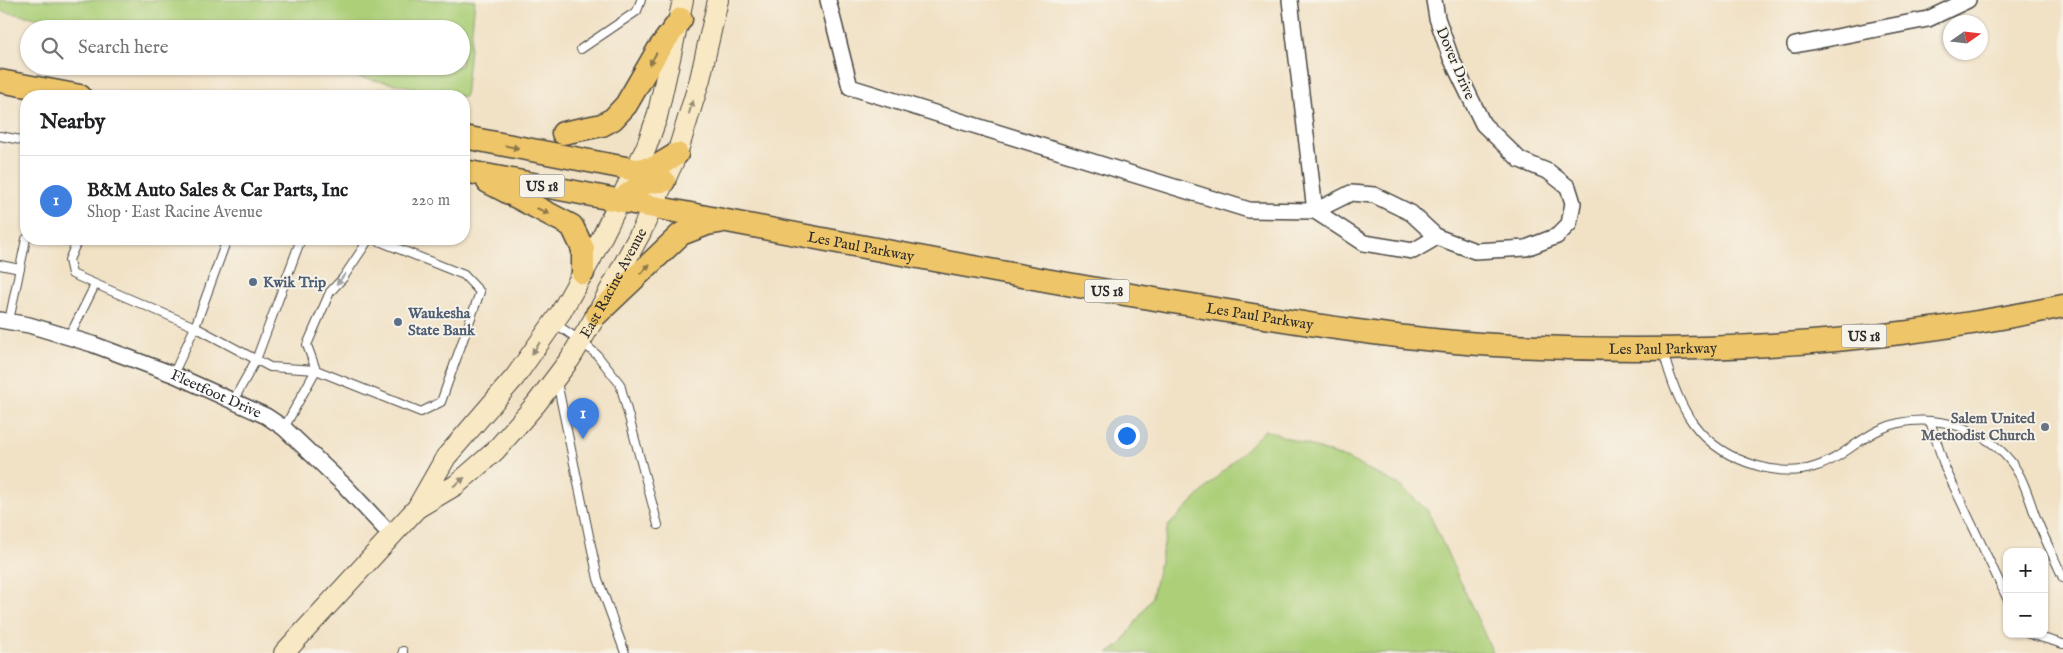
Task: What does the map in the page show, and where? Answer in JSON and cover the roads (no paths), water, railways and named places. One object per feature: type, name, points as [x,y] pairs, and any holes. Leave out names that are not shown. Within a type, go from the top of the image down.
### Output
[{"type":"main road","name":"East Racine Avenue","points":[[417,508],[456,485],[483,462],[536,404],[581,341],[597,314],[653,206],[677,154],[700,79],[718,0]]},
{"type":"main road","name":"East Racine Avenue","points":[[284,653],[417,508],[446,457],[515,378],[554,323],[583,273],[646,148],[657,117],[682,9]]},
{"type":"main road","points":[[563,132],[602,125],[613,120],[626,105],[682,9]]},
{"type":"main road","points":[[0,81],[48,90]]},
{"type":"main road","points":[[470,138],[636,170],[654,168],[677,154]]},
{"type":"main road","name":"Les Paul Parkway","points":[[470,173],[1013,275],[1318,326],[1505,345],[1662,349],[1816,342],[1939,327],[2063,306]]},
{"type":"main road","points":[[470,174],[572,226],[583,249],[583,273]]},
{"type":"main road","points":[[621,200],[641,184],[652,180],[664,181]]},
{"type":"main road","points":[[597,314],[681,234],[707,224],[729,221]]},
{"type":"street","points":[[828,0],[850,87],[1249,210],[1315,211],[1351,193],[1374,194],[1411,213],[1437,237],[1414,251],[1364,243],[1315,211]]},
{"type":"street","points":[[1290,0],[1315,211]]},
{"type":"street","name":"Dover Drive","points":[[1434,0],[1437,18],[1451,58],[1483,124],[1520,160],[1549,172],[1568,187],[1573,203],[1570,224],[1558,236],[1526,248],[1475,251],[1437,237]]},
{"type":"street","points":[[1795,45],[1928,19],[1968,0]]},
{"type":"street","name":"Fleetfoot Drive","points":[[5,321],[30,325],[69,337],[173,375],[266,416],[284,428],[344,485],[392,536]]},
{"type":"lane","points":[[581,49],[637,11],[641,0]]},
{"type":"lane","points":[[0,136],[20,140]]},
{"type":"lane","points":[[5,321],[25,245]]},
{"type":"lane","points":[[75,245],[69,260],[72,274],[195,327],[270,367],[316,370],[421,412],[441,402],[480,292],[464,275],[389,245]]},
{"type":"lane","points":[[173,375],[195,327],[225,245]]},
{"type":"lane","points":[[233,401],[256,360],[299,245]]},
{"type":"lane","points":[[284,428],[316,370],[307,345],[330,292],[343,278],[365,245]]},
{"type":"lane","points":[[0,265],[20,269]]},
{"type":"lane","points":[[69,337],[95,285]]},
{"type":"lane","points":[[554,323],[581,341],[605,363],[620,384],[658,525]]},
{"type":"lane","points":[[1662,349],[1679,401],[1693,424],[1712,445],[1736,460],[1765,468],[1789,471],[1812,468],[1834,459],[1879,430],[1901,422],[1930,422],[1961,426],[1999,449],[2012,462],[2031,497],[2035,515],[2063,578]]},
{"type":"lane","points":[[556,377],[598,578],[625,653]]},
{"type":"lane","points":[[1930,422],[1945,468],[2005,593]]},
{"type":"lane","points":[[2043,638],[2063,644]]},
{"type":"place","name":"Kwik Trip","points":[[253,282]]},
{"type":"place","name":"Waukesha State Bank","points":[[398,322]]},
{"type":"place","name":"Salem United Methodist Church","points":[[2045,427]]},
{"type":"place","name":"B&M Auto Sales & Car Parts, Inc","points":[[583,439]]}]
